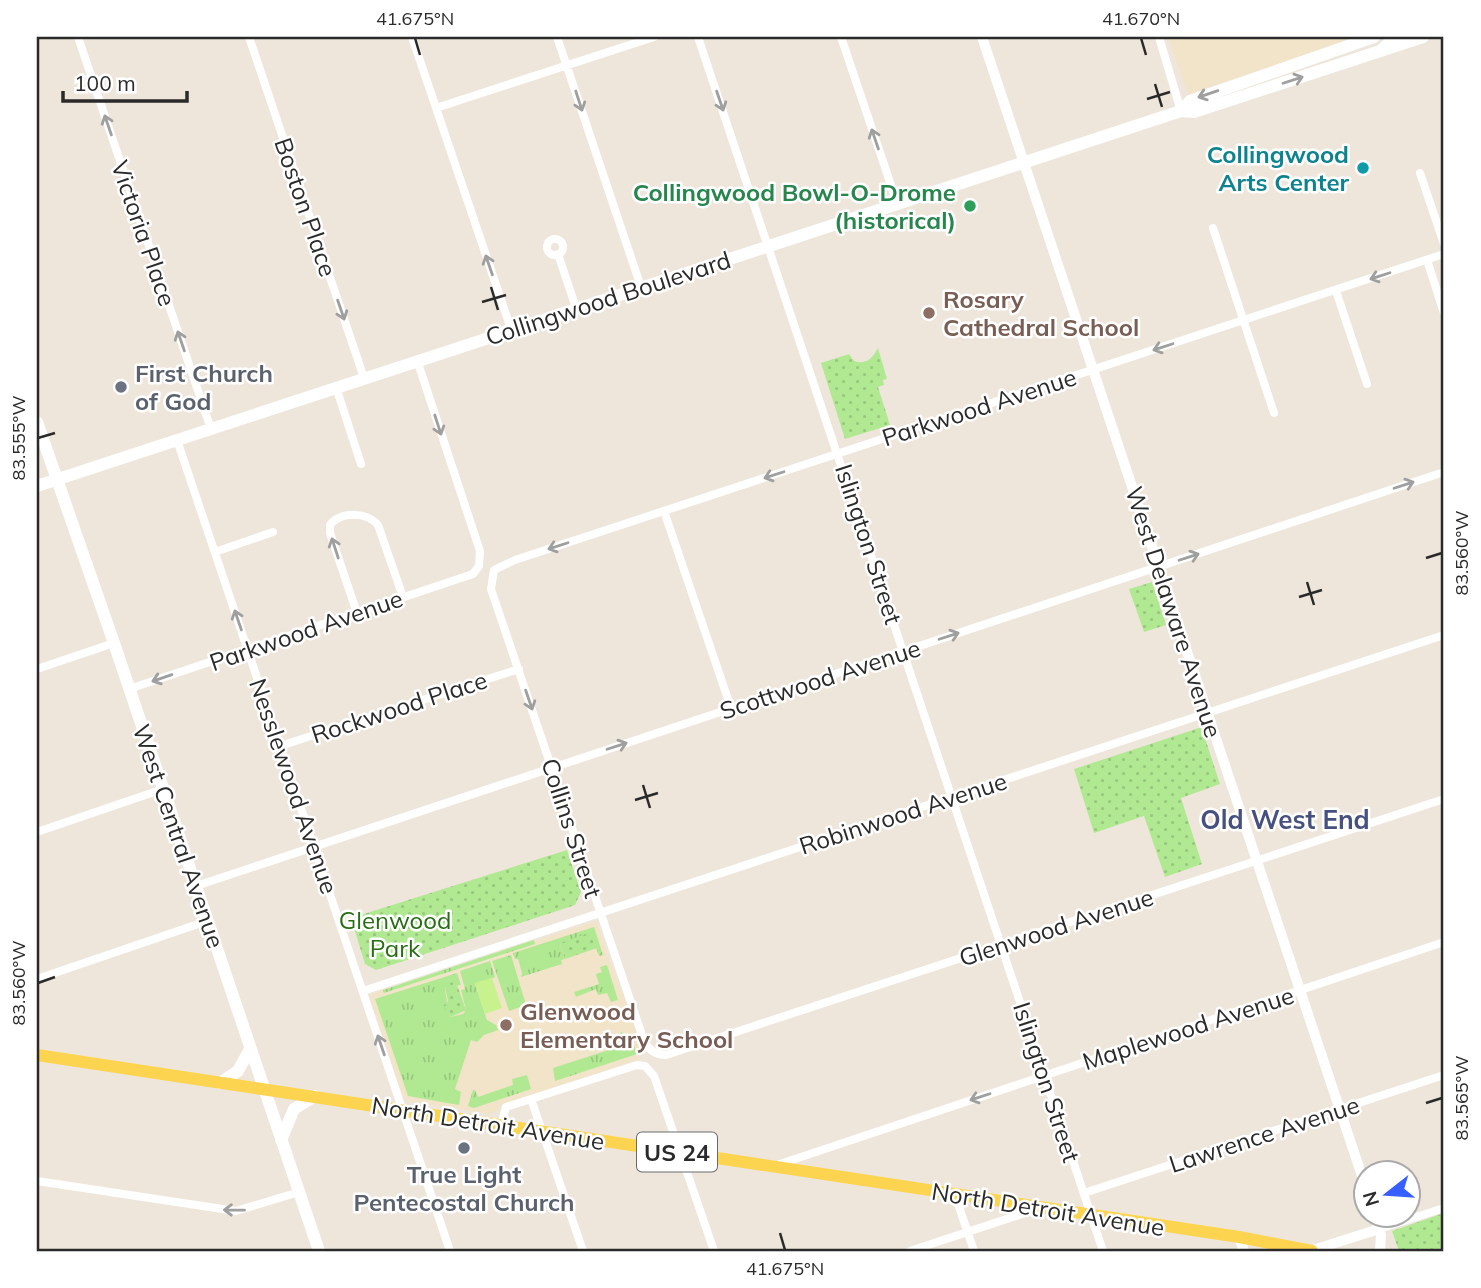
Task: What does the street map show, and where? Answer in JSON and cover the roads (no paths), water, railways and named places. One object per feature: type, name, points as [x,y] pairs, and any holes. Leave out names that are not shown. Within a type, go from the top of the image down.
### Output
[{"type":"main road","name":"Collingwood Boulevard","points":[[37,486],[897,203],[1181,111],[1194,112],[1423,37]]},
{"type":"main road","name":"Collingwood Boulevard","points":[[1181,111],[1190,101],[1369,38]]},
{"type":"main road","points":[[1265,89],[1266,74]]},
{"type":"main road","name":"West Central Avenue","points":[[37,422],[319,1251]]},
{"type":"main road","points":[[220,1083],[238,1071],[250,1049]]},
{"type":"main road","name":"North Detroit Avenue","points":[[37,1055],[542,1131],[568,1130],[680,1153],[1239,1237],[1311,1251]]},
{"type":"main road","points":[[281,1140],[294,1109],[315,1096]]},
{"type":"street","name":"Victoria Place","points":[[78,37],[211,429]]},
{"type":"street","name":"Boston Place","points":[[249,37],[364,378]]},
{"type":"street","points":[[412,37],[511,329]]},
{"type":"street","points":[[557,37],[640,287]]},
{"type":"street","points":[[436,108],[654,37]]},
{"type":"street","name":"Islington Street","points":[[698,37],[1103,1251]]},
{"type":"street","points":[[841,37],[897,203]]},
{"type":"street","name":"West Delaware Avenue","points":[[982,37],[1356,1158]]},
{"type":"street","points":[[1159,37],[1181,111]]},
{"type":"street","points":[[1376,54],[1394,37]]},
{"type":"street","points":[[1420,173],[1444,244]]},
{"type":"street","points":[[1213,228],[1274,413]]},
{"type":"street","points":[[558,254],[576,308]]},
{"type":"street","name":"Parkwood Avenue","points":[[491,589],[492,574],[500,566],[1444,254]]},
{"type":"street","points":[[1427,260],[1444,313]]},
{"type":"street","points":[[1336,291],[1367,384]]},
{"type":"street","name":"Parkwood Avenue","points":[[129,689],[472,574],[479,566],[480,551],[416,360]]},
{"type":"street","points":[[336,387],[361,464]]},
{"type":"street","name":"Nesslewood Avenue","points":[[177,440],[450,1251]]},
{"type":"street","name":"Scottwood Avenue","points":[[195,886],[1444,472]]},
{"type":"street","points":[[664,511],[730,708]]},
{"type":"street","points":[[357,613],[330,533],[330,525],[337,519],[363,515],[374,520],[404,597]]},
{"type":"street","points":[[215,552],[274,532]]},
{"type":"street","name":"Collins Street","points":[[491,589],[644,1041],[651,1051],[666,1055]]},
{"type":"street","name":"Robinwood Avenue","points":[[363,990],[1444,635]]},
{"type":"street","points":[[37,669],[114,643]]},
{"type":"street","name":"Rockwood Place","points":[[280,746],[519,669]]},
{"type":"street","points":[[37,832],[163,789]]},
{"type":"street","name":"Glenwood Avenue","points":[[666,1055],[1444,799]]},
{"type":"street","points":[[37,979],[208,921]]},
{"type":"street","name":"Maplewood Avenue","points":[[772,1167],[1444,942]]},
{"type":"street","points":[[501,1125],[506,1107],[642,1065],[649,1068],[714,1251]]},
{"type":"street","name":"Lawrence Avenue","points":[[1084,1193],[1444,1074]]},
{"type":"street","points":[[560,1090],[563,1100]]},
{"type":"street","points":[[531,1099],[583,1251]]},
{"type":"street","points":[[37,1181],[236,1212],[299,1192]]},
{"type":"street","points":[[955,1195],[974,1251]]},
{"type":"street","points":[[910,1251],[1040,1208]]},
{"type":"street","points":[[1311,1251],[1444,1208]]},
{"type":"street","points":[[1379,1229],[1380,1251]]},
{"type":"street","points":[[1239,1237],[1244,1251]]},
{"type":"place","name":"Collingwood Arts Center","points":[[1363,168]]},
{"type":"place","name":"Collingwood Bowl-O-Drome (historical)","points":[[970,206]]},
{"type":"place","name":"Rosary Cathedral School","points":[[929,313]]},
{"type":"place","name":"First Church of God","points":[[121,387]]},
{"type":"place","name":"Glenwood Elementary School","points":[[506,1025]]},
{"type":"place","name":"True Light Pentecostal Church","points":[[464,1148]]},
{"type":"district","name":"Old West End","points":[[1285,819]]},
{"type":"park label","name":"Glenwood Park","points":[[395,934]]}]
